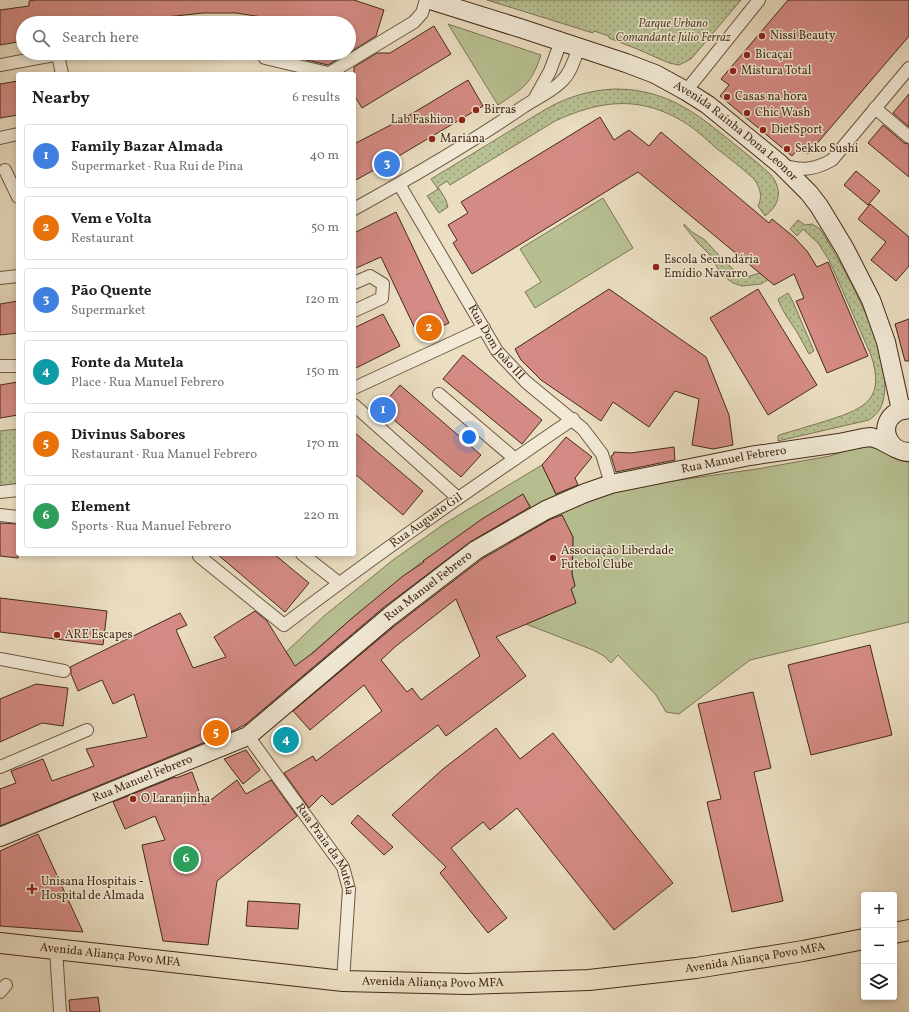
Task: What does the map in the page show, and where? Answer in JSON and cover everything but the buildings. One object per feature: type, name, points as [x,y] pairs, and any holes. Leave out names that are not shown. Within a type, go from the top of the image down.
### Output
[{"type":"main road","points":[[897,932],[909,930]]},
{"type":"main road","name":"Avenida Aliança Povo MFA","points":[[0,943],[343,981],[467,984],[589,980],[696,968],[803,951],[861,940]]},
{"type":"street","points":[[356,57],[414,22],[422,13],[426,0]]},
{"type":"street","name":"Avenida Rainha Dona Leonor","points":[[430,0],[561,41],[655,74],[708,105],[780,164],[809,193],[819,206],[845,250],[871,300],[886,342],[905,410]]},
{"type":"street","points":[[686,91],[759,0]]},
{"type":"street","points":[[536,98],[550,71],[561,41]]},
{"type":"street","points":[[356,208],[399,184],[536,98],[553,89],[565,79],[578,47]]},
{"type":"street","points":[[0,65],[28,60]]},
{"type":"street","points":[[62,60],[62,72]]},
{"type":"street","points":[[273,60],[320,72]]},
{"type":"street","points":[[331,72],[351,60]]},
{"type":"street","points":[[780,164],[792,168],[810,169],[821,166],[832,160],[909,68]]},
{"type":"street","points":[[875,108],[909,137]]},
{"type":"street","points":[[0,138],[16,134]]},
{"type":"street","points":[[5,170],[16,193]]},
{"type":"street","name":"Rua Dom João III","points":[[399,184],[497,351],[526,382],[573,419],[583,429],[602,454],[610,484]]},
{"type":"street","points":[[0,278],[16,276]]},
{"type":"street","points":[[356,283],[370,276],[383,284],[382,298],[356,311]]},
{"type":"street","points":[[356,387],[484,328]]},
{"type":"street","points":[[0,366],[16,366]]},
{"type":"street","points":[[439,394],[515,459]]},
{"type":"street","points":[[356,407],[458,498]]},
{"type":"street","points":[[902,450],[887,437],[886,430],[891,417],[896,413],[905,410]]},
{"type":"street","name":"Rua Augusto Gil","points":[[199,556],[284,626],[339,583],[458,498],[573,419]]},
{"type":"street","name":"Rua Manuel Febrero","points":[[0,837],[248,736],[390,616],[476,550],[546,510],[585,493],[610,484],[750,456],[871,437],[902,450]]},
{"type":"street","points":[[0,492],[16,490]]},
{"type":"street","points":[[0,515],[16,517]]},
{"type":"street","points":[[305,556],[339,583]]},
{"type":"street","points":[[0,660],[64,671]]},
{"type":"street","points":[[0,767],[87,730]]},
{"type":"street","name":"Rua Praia da Mutela","points":[[248,736],[343,867],[349,889],[343,981]]},
{"type":"street","points":[[56,949],[60,1012]]},
{"type":"green space","name":"Parque Urbano Comandante Júlio Ferraz","points":[[487,0],[741,0],[691,59],[679,65],[669,63],[609,38],[609,36],[594,31],[593,33]]},
{"type":"green space","points":[[448,24],[541,55],[530,80],[520,90],[498,105]]},
{"type":"green space","points":[[615,89],[650,93],[665,98],[694,113],[707,122],[771,175],[775,181],[778,192],[777,202],[774,207],[765,216],[758,206],[760,202],[760,192],[754,179],[693,128],[677,118],[661,111],[646,106],[631,104],[601,106],[571,114],[555,121],[450,185],[447,181],[438,187],[446,200],[448,207],[439,213],[427,196],[438,189],[431,179],[546,109],[579,95]]},
{"type":"green space","points":[[603,198],[633,248],[535,308],[525,292],[541,282],[520,249]]},
{"type":"green space","points":[[798,220],[805,225],[812,224],[820,229],[854,288],[875,337],[882,360],[885,382],[883,401],[880,410],[869,420],[778,441],[779,435],[854,411],[870,399],[876,382],[875,370],[871,355],[829,260],[818,243],[803,229],[797,236],[790,229]]},
{"type":"green space","points":[[684,224],[692,232],[705,240],[725,262],[740,275],[746,277],[760,273],[774,276],[761,284],[742,286],[733,283],[722,275],[709,254],[698,243]]},
{"type":"green space","points":[[788,293],[814,351],[809,354],[778,299]]},
{"type":"green space","points":[[16,429],[16,484],[0,486],[0,431]]},
{"type":"green space","points":[[863,445],[881,445],[892,455],[909,462],[909,622],[750,660],[679,714],[666,712],[656,695],[618,655],[611,663],[604,656],[593,650],[526,624],[576,603],[571,589],[575,586],[572,574],[573,537],[560,512],[630,487],[757,469],[830,456]]},
{"type":"green space","points":[[542,465],[557,497],[532,509],[523,495],[511,502],[423,561],[351,619],[295,670],[286,661],[290,658],[286,652],[324,616],[393,560],[444,524]]},
{"type":"place","name":"Nissi Beauty","points":[[762,36]]},
{"type":"place","name":"Bicaçaí","points":[[747,55]]},
{"type":"place","name":"Mistura Total","points":[[733,71]]},
{"type":"place","name":"Casas na hora","points":[[727,97]]},
{"type":"place","name":"Birras","points":[[476,110]]},
{"type":"place","name":"Chic Wash","points":[[747,113]]},
{"type":"place","name":"Lab Fashion","points":[[462,120]]},
{"type":"place","name":"DietSport","points":[[763,130]]},
{"type":"place","name":"Mariana","points":[[432,139]]},
{"type":"place","name":"Sekko Sushi","points":[[787,149]]},
{"type":"place","name":"Pão Quente","points":[[387,164]]},
{"type":"place","name":"Escola Secundária Emídio Navarro","points":[[656,267]]},
{"type":"place","name":"Vem e Volta","points":[[429,328]]},
{"type":"place","name":"Family Bazar Almada","points":[[383,410]]},
{"type":"place","name":"Associação Liberdade Futebol Clube","points":[[553,558]]},
{"type":"place","name":"ARE Escapes","points":[[57,635]]},
{"type":"place","name":"Divinus Sabores","points":[[216,733]]},
{"type":"place","name":"Fonte da Mutela","points":[[286,740]]},
{"type":"place","name":"O Laranjinha","points":[[133,799]]},
{"type":"place","name":"Element","points":[[186,859]]},
{"type":"place","name":"Unisana Hospitais - Hospital de Almada","points":[[32,889]]}]
